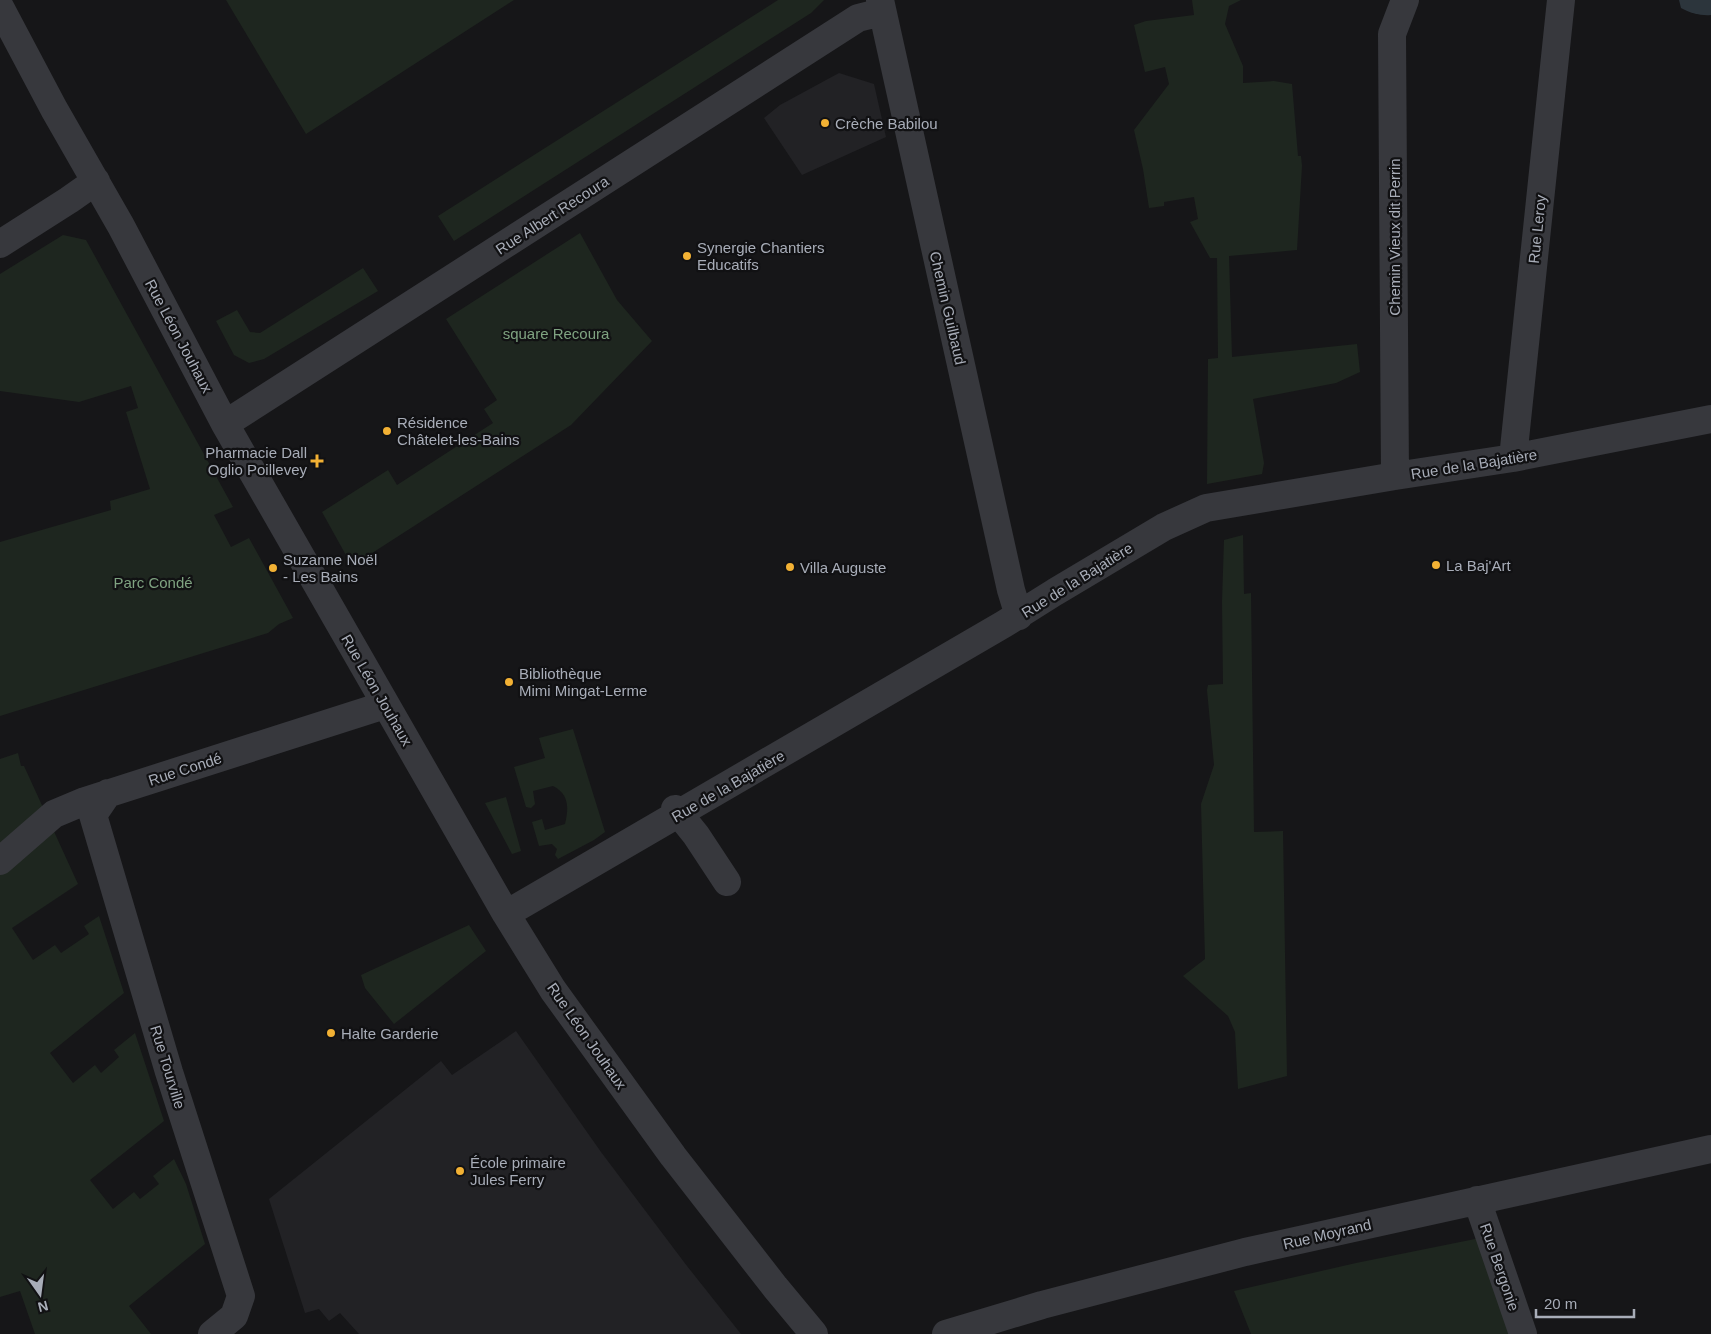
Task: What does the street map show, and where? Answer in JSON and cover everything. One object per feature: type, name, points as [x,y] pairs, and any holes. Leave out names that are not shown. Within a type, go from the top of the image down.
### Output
[{"type":"street","name":"Chemin Vieux dit Perrin","points":[[1395,476],[1392,34],[1405,0]]},
{"type":"street","name":"Rue Leroy","points":[[1513,458],[1561,0]]},
{"type":"street","name":"Rue Albert Recoura","points":[[225,424],[858,18],[881,6]]},
{"type":"street","name":"Chemin Guilbaud","points":[[881,6],[1005,561],[1019,616]]},
{"type":"street","name":"Rue Léon Jouhaux","points":[[0,7],[54,110],[96,181],[225,424],[506,914],[553,990],[673,1156],[814,1334]]},
{"type":"street","points":[[0,244],[96,181]]},
{"type":"street","name":"Rue de la Bajatière","points":[[506,914],[677,812],[1019,616],[1055,592],[1164,527],[1206,508],[1513,458],[1711,419]]},
{"type":"street","name":"Rue Condé","points":[[0,861],[54,814],[96,797],[385,705]]},
{"type":"street","name":"Rue Tourville","points":[[96,797],[93,815],[169,1072],[241,1296],[234,1316],[212,1334]]},
{"type":"street","points":[[677,812],[696,835],[727,882]]},
{"type":"street","name":"Rue Moyrand","points":[[946,1334],[1042,1305],[1245,1252],[1711,1150]]},
{"type":"street","name":"Rue Bergonie","points":[[1477,1200],[1523,1334]]},
{"type":"shaded area","points":[[1679,0],[1711,0],[1711,15],[1699,15],[1684,10],[1681,8]]},
{"type":"shaded area","name":"Crèche Babilou","points":[[839,73],[874,84],[886,137],[802,175],[764,118],[780,105]]},
{"type":"shaded area","name":"École primaire Jules Ferry","points":[[516,1031],[601,1152],[741,1334],[359,1334],[340,1313],[329,1321],[319,1309],[305,1313],[269,1199],[441,1061],[452,1075]]},
{"type":"green space","points":[[226,0],[514,0],[306,134]]},
{"type":"green space","points":[[778,0],[824,0],[811,13],[454,241],[438,216]]},
{"type":"green space","points":[[1192,0],[1241,0],[1229,6],[1225,24],[1243,66],[1243,83],[1274,81],[1292,84],[1298,156],[1301,156],[1297,250],[1229,256],[1232,357],[1357,344],[1360,372],[1336,383],[1253,399],[1264,463],[1262,474],[1207,484],[1208,359],[1218,358],[1217,258],[1210,258],[1190,222],[1198,219],[1194,197],[1164,202],[1164,206],[1149,208],[1134,130],[1169,84],[1165,67],[1145,72],[1134,25],[1146,21],[1194,15]]},
{"type":"green space","name":"square Recoura","points":[[580,233],[617,300],[652,341],[571,425],[352,566],[322,512],[388,470],[397,485],[493,423],[484,409],[497,400],[446,319]]},
{"type":"green space","name":"Parc Condé","points":[[63,235],[86,240],[233,507],[214,515],[231,547],[249,538],[293,618],[279,624],[268,633],[0,716],[0,542],[111,510],[110,501],[150,489],[126,412],[138,408],[131,386],[79,402],[0,391],[0,274]]},
{"type":"green space","points":[[363,268],[378,291],[264,359],[249,363],[234,355],[216,321],[237,310],[250,332],[260,333]]},
{"type":"green space","points":[[1243,535],[1244,594],[1251,593],[1254,832],[1283,831],[1287,1076],[1238,1089],[1235,1032],[1228,1016],[1183,976],[1205,959],[1201,804],[1214,765],[1207,690],[1208,685],[1223,684],[1222,602],[1224,540]]},
{"type":"green space","points":[[573,729],[605,832],[558,859],[555,855],[557,849],[552,844],[539,846],[532,822],[542,819],[545,830],[565,824],[567,807],[565,797],[553,786],[533,791],[535,804],[531,808],[526,807],[514,767],[545,758],[539,738]]},
{"type":"green space","points":[[18,753],[21,766],[24,766],[78,884],[12,928],[33,960],[55,945],[61,953],[89,934],[84,926],[99,916],[124,993],[50,1053],[73,1083],[95,1065],[101,1073],[119,1057],[114,1050],[135,1033],[164,1121],[90,1180],[113,1209],[134,1192],[140,1199],[159,1184],[153,1176],[174,1159],[186,1184],[205,1244],[129,1306],[151,1334],[35,1334],[20,1291],[0,1297],[0,759]]},
{"type":"green space","points":[[506,797],[521,851],[512,854],[485,803]]},
{"type":"green space","points":[[469,925],[486,951],[394,1024],[365,988],[361,975]]},
{"type":"green space","points":[[1480,1238],[1509,1334],[1251,1334],[1234,1291],[1356,1263]]},
{"type":"place","name":"Crèche Babilou","points":[[825,123]]},
{"type":"place","name":"Synergie Chantiers Educatifs","points":[[687,256]]},
{"type":"place","name":"Résidence Châtelet-les-Bains","points":[[387,431]]},
{"type":"place","name":"Pharmacie Dall Oglio Poillevey","points":[[317,461]]},
{"type":"place","name":"La Baj'Art","points":[[1436,565]]},
{"type":"place","name":"Villa Auguste","points":[[790,567]]},
{"type":"place","name":"Suzanne Noël - Les Bains","points":[[273,568]]},
{"type":"place","name":"Bibliothèque Mimi Mingat-Lerme","points":[[509,682]]},
{"type":"place","name":"Halte Garderie","points":[[331,1033]]},
{"type":"place","name":"École primaire Jules Ferry","points":[[460,1171]]}]
